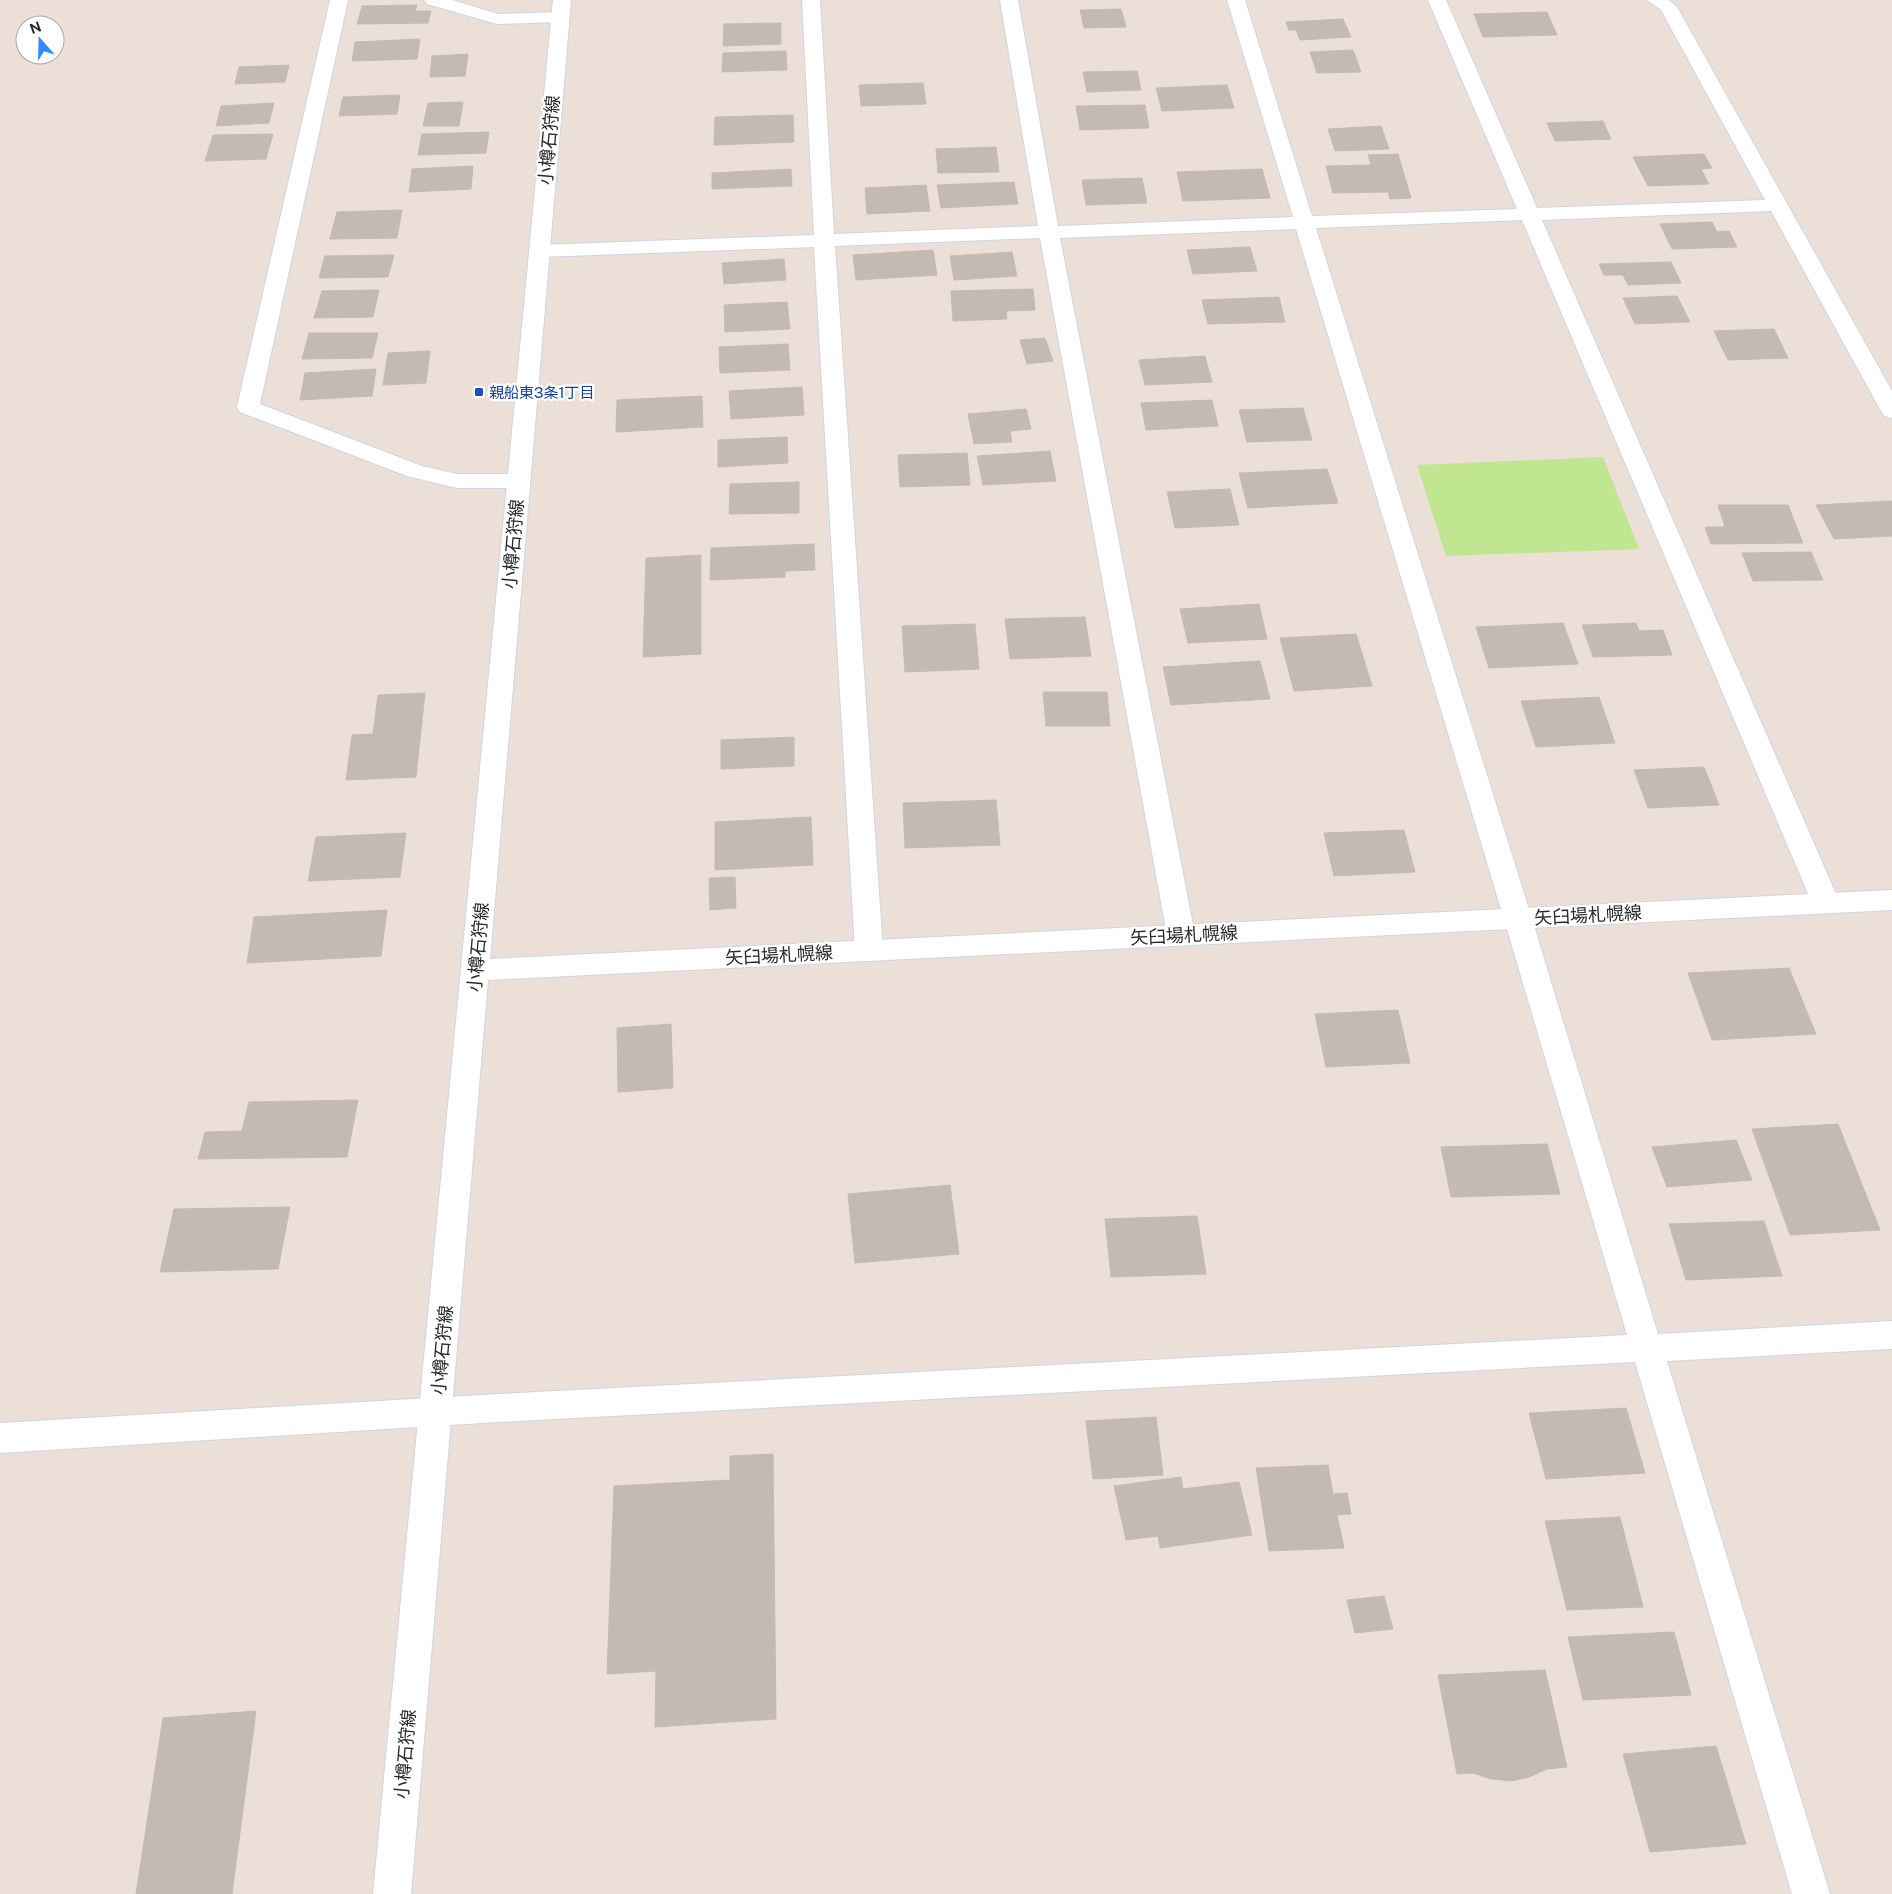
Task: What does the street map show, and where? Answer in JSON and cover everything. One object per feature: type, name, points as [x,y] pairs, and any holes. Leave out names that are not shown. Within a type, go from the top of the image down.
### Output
[{"type":"street","points":[[339,0],[248,407],[415,471],[457,481],[519,481]]},
{"type":"street","points":[[433,0],[497,19],[561,9]]},
{"type":"street","points":[[811,0],[824,240],[869,951]]},
{"type":"street","points":[[1009,0],[1049,232],[1181,935]]},
{"type":"street","points":[[1236,0],[1518,918],[1811,1894]]},
{"type":"street","points":[[1437,0],[1826,903]]},
{"type":"street","points":[[1656,0],[1668,7],[1892,410]]},
{"type":"street","name":"小樽石狩線","points":[[392,1894],[561,9]]},
{"type":"street","points":[[539,251],[1778,206]]},
{"type":"street","name":"矢臼場札幌線","points":[[476,970],[1892,900]]},
{"type":"street","points":[[0,1438],[436,1412],[1892,1335]]},
{"type":"green space","points":[[1603,457],[1639,549],[1446,556],[1417,465]]},
{"type":"building","points":[[417,5],[415,11],[431,11],[428,23],[357,24],[362,6]]},
{"type":"building","points":[[1121,9],[1126,27],[1084,28],[1080,10]]},
{"type":"building","points":[[1547,12],[1557,35],[1483,37],[1474,14]]},
{"type":"building","points":[[1343,19],[1351,37],[1300,40],[1296,30],[1289,30],[1286,22]]},
{"type":"building","points":[[781,23],[781,44],[723,46],[724,24]]},
{"type":"building","points":[[420,39],[417,59],[352,61],[355,42]]},
{"type":"building","points":[[1353,50],[1361,72],[1317,73],[1310,52]]},
{"type":"building","points":[[786,51],[787,70],[722,72],[723,53]]},
{"type":"building","points":[[468,54],[465,76],[430,77],[432,56]]},
{"type":"building","points":[[289,65],[285,82],[235,84],[239,67]]},
{"type":"building","points":[[1137,71],[1141,90],[1087,92],[1083,72]]},
{"type":"building","points":[[923,83],[926,104],[861,106],[859,85]]},
{"type":"building","points":[[1227,85],[1234,108],[1162,111],[1156,88]]},
{"type":"building","points":[[400,95],[397,114],[339,116],[343,97]]},
{"type":"building","points":[[463,102],[459,126],[423,126],[428,103]]},
{"type":"building","points":[[274,103],[269,123],[216,126],[221,106]]},
{"type":"building","points":[[1145,105],[1149,128],[1080,130],[1076,106]]},
{"type":"building","points":[[793,115],[794,142],[714,145],[715,117]]},
{"type":"building","points":[[1603,121],[1611,139],[1555,141],[1547,123]]},
{"type":"building","points":[[1381,126],[1389,149],[1335,151],[1328,129]]},
{"type":"building","points":[[489,132],[486,153],[418,155],[422,134]]},
{"type":"building","points":[[273,134],[266,159],[205,161],[213,135]]},
{"type":"building","points":[[996,147],[999,172],[938,173],[936,149]]},
{"type":"building","points":[[1398,154],[1411,198],[1390,199],[1388,192],[1333,193],[1326,166],[1371,165],[1368,155]]},
{"type":"building","points":[[1704,154],[1712,168],[1701,169],[1709,184],[1648,186],[1633,157]]},
{"type":"building","points":[[473,166],[471,189],[409,192],[412,169]]},
{"type":"building","points":[[791,169],[792,186],[712,189],[712,173]]},
{"type":"building","points":[[1262,169],[1270,198],[1183,201],[1177,172]]},
{"type":"building","points":[[1142,178],[1147,203],[1086,205],[1082,180]]},
{"type":"building","points":[[1014,182],[1018,204],[941,208],[937,185]]},
{"type":"building","points":[[926,185],[930,211],[867,214],[865,188]]},
{"type":"building","points":[[402,210],[397,238],[330,239],[337,212]]},
{"type":"building","points":[[1712,222],[1717,232],[1729,231],[1737,247],[1672,249],[1660,224]]},
{"type":"building","points":[[1250,247],[1257,271],[1193,274],[1187,250]]},
{"type":"building","points":[[933,250],[937,275],[856,280],[853,255]]},
{"type":"building","points":[[1012,252],[1017,276],[954,280],[950,256]]},
{"type":"building","points":[[394,255],[388,277],[319,278],[325,256]]},
{"type":"building","points":[[784,259],[786,280],[724,284],[722,263]]},
{"type":"building","points":[[1671,262],[1681,283],[1628,285],[1623,275],[1604,275],[1599,264]]},
{"type":"building","points":[[1033,289],[1035,310],[1006,311],[1007,319],[953,321],[951,291]]},
{"type":"building","points":[[379,290],[373,317],[314,318],[322,291]]},
{"type":"building","points":[[1677,296],[1690,322],[1635,324],[1623,298]]},
{"type":"building","points":[[1279,297],[1285,322],[1208,324],[1202,300]]},
{"type":"building","points":[[787,302],[790,329],[725,332],[724,305]]},
{"type":"building","points":[[1774,329],[1788,358],[1728,360],[1714,331]]},
{"type":"building","points":[[309,333],[378,333],[372,358],[302,359]]},
{"type":"building","points":[[1045,338],[1053,361],[1027,364],[1020,340]]},
{"type":"building","points":[[788,344],[790,370],[720,373],[719,347]]},
{"type":"building","points":[[430,351],[426,383],[383,385],[388,353]]},
{"type":"building","points":[[1205,356],[1212,382],[1145,385],[1139,360]]},
{"type":"building","points":[[376,369],[372,396],[300,400],[305,373]]},
{"type":"building","points":[[802,387],[804,415],[731,419],[729,391]]},
{"type":"building","points":[[702,396],[703,427],[616,432],[617,400]]},
{"type":"building","points":[[1212,400],[1218,426],[1146,430],[1141,403]]},
{"type":"building","points":[[1303,408],[1312,440],[1247,442],[1239,410]]},
{"type":"building","points":[[1026,409],[1031,429],[1010,431],[1012,442],[974,444],[968,414]]},
{"type":"building","points":[[787,437],[788,463],[718,467],[718,440]]},
{"type":"building","points":[[1050,451],[1056,481],[983,485],[977,456]]},
{"type":"building","points":[[967,453],[970,485],[900,487],[898,455]]},
{"type":"building","points":[[1327,469],[1338,503],[1248,508],[1239,473]]},
{"type":"building","points":[[799,482],[799,513],[729,514],[730,484]]},
{"type":"building","points":[[1230,489],[1239,525],[1175,528],[1167,492]]},
{"type":"building","points":[[1892,501],[1892,536],[1834,539],[1816,505]]},
{"type":"building","points":[[1718,505],[1788,505],[1803,543],[1711,544],[1705,527],[1725,527]]},
{"type":"building","points":[[814,544],[815,570],[785,571],[785,577],[710,580],[711,548]]},
{"type":"building","points":[[1811,552],[1823,580],[1753,581],[1742,553]]},
{"type":"building","points":[[701,555],[701,654],[643,657],[646,558]]},
{"type":"building","points":[[1259,604],[1267,639],[1188,643],[1180,609]]},
{"type":"building","points":[[1085,617],[1091,656],[1010,659],[1005,619]]},
{"type":"building","points":[[1563,623],[1578,664],[1489,668],[1476,627]]},
{"type":"building","points":[[1636,623],[1639,631],[1663,630],[1672,655],[1593,657],[1582,625]]},
{"type":"building","points":[[975,624],[979,669],[905,672],[902,626]]},
{"type":"building","points":[[1356,634],[1372,686],[1294,691],[1280,638]]},
{"type":"building","points":[[1260,661],[1270,699],[1171,705],[1163,667]]},
{"type":"building","points":[[1043,692],[1107,692],[1110,726],[1046,726]]},
{"type":"building","points":[[425,693],[416,777],[346,780],[352,735],[373,734],[378,695]]},
{"type":"building","points":[[1599,697],[1615,743],[1536,747],[1521,701]]},
{"type":"building","points":[[794,737],[794,766],[721,769],[721,740]]},
{"type":"building","points":[[1704,767],[1719,805],[1648,808],[1634,770]]},
{"type":"building","points":[[996,800],[1000,845],[905,848],[903,803]]},
{"type":"building","points":[[811,817],[813,865],[715,870],[715,822]]},
{"type":"building","points":[[1404,830],[1415,872],[1334,876],[1324,833]]},
{"type":"building","points":[[406,833],[400,877],[308,881],[316,837]]},
{"type":"building","points":[[735,877],[736,908],[710,910],[709,878]]},
{"type":"building","points":[[387,910],[381,956],[247,963],[254,917]]},
{"type":"building","points":[[1789,968],[1816,1034],[1712,1040],[1688,973]]},
{"type":"building","points":[[1398,1010],[1410,1063],[1326,1067],[1315,1014]]},
{"type":"building","points":[[671,1024],[673,1088],[618,1092],[617,1028]]},
{"type":"building","points":[[358,1100],[347,1157],[198,1159],[205,1132],[242,1131],[249,1102]]},
{"type":"building","points":[[1838,1124],[1880,1230],[1790,1235],[1752,1129]]},
{"type":"building","points":[[1736,1140],[1752,1180],[1667,1187],[1652,1147]]},
{"type":"building","points":[[1547,1144],[1560,1194],[1451,1197],[1441,1147]]},
{"type":"building","points":[[950,1185],[959,1254],[855,1263],[848,1194]]},
{"type":"building","points":[[290,1207],[278,1269],[160,1272],[174,1209]]},
{"type":"building","points":[[1197,1216],[1206,1274],[1111,1277],[1105,1219]]},
{"type":"building","points":[[1764,1221],[1782,1276],[1686,1280],[1669,1224]]},
{"type":"building","points":[[1626,1408],[1645,1473],[1546,1479],[1529,1413]]},
{"type":"building","points":[[1156,1417],[1163,1475],[1093,1479],[1086,1421]]},
{"type":"building","points":[[773,1454],[776,1719],[655,1727],[656,1671],[607,1674],[614,1486],[730,1480],[730,1456]]},
{"type":"building","points":[[1328,1465],[1333,1494],[1347,1493],[1351,1514],[1337,1515],[1344,1548],[1269,1551],[1256,1468]]},
{"type":"building","points":[[1181,1477],[1183,1489],[1239,1482],[1252,1535],[1160,1548],[1158,1536],[1126,1540],[1114,1486]]},
{"type":"building","points":[[1620,1517],[1643,1607],[1567,1610],[1545,1521]]},
{"type":"building","points":[[1384,1596],[1393,1629],[1355,1633],[1347,1600]]},
{"type":"building","points":[[1674,1632],[1691,1695],[1583,1700],[1568,1637]]},
{"type":"building","points":[[1545,1670],[1567,1767],[1547,1769],[1529,1777],[1512,1781],[1491,1779],[1473,1773],[1457,1774],[1438,1675]]},
{"type":"building","points":[[256,1711],[232,1894],[136,1894],[163,1718]]},
{"type":"building","points":[[1716,1746],[1746,1844],[1650,1852],[1623,1754]]},
{"type":"place","name":"親船東3条1丁目","points":[[479,392]]}]
